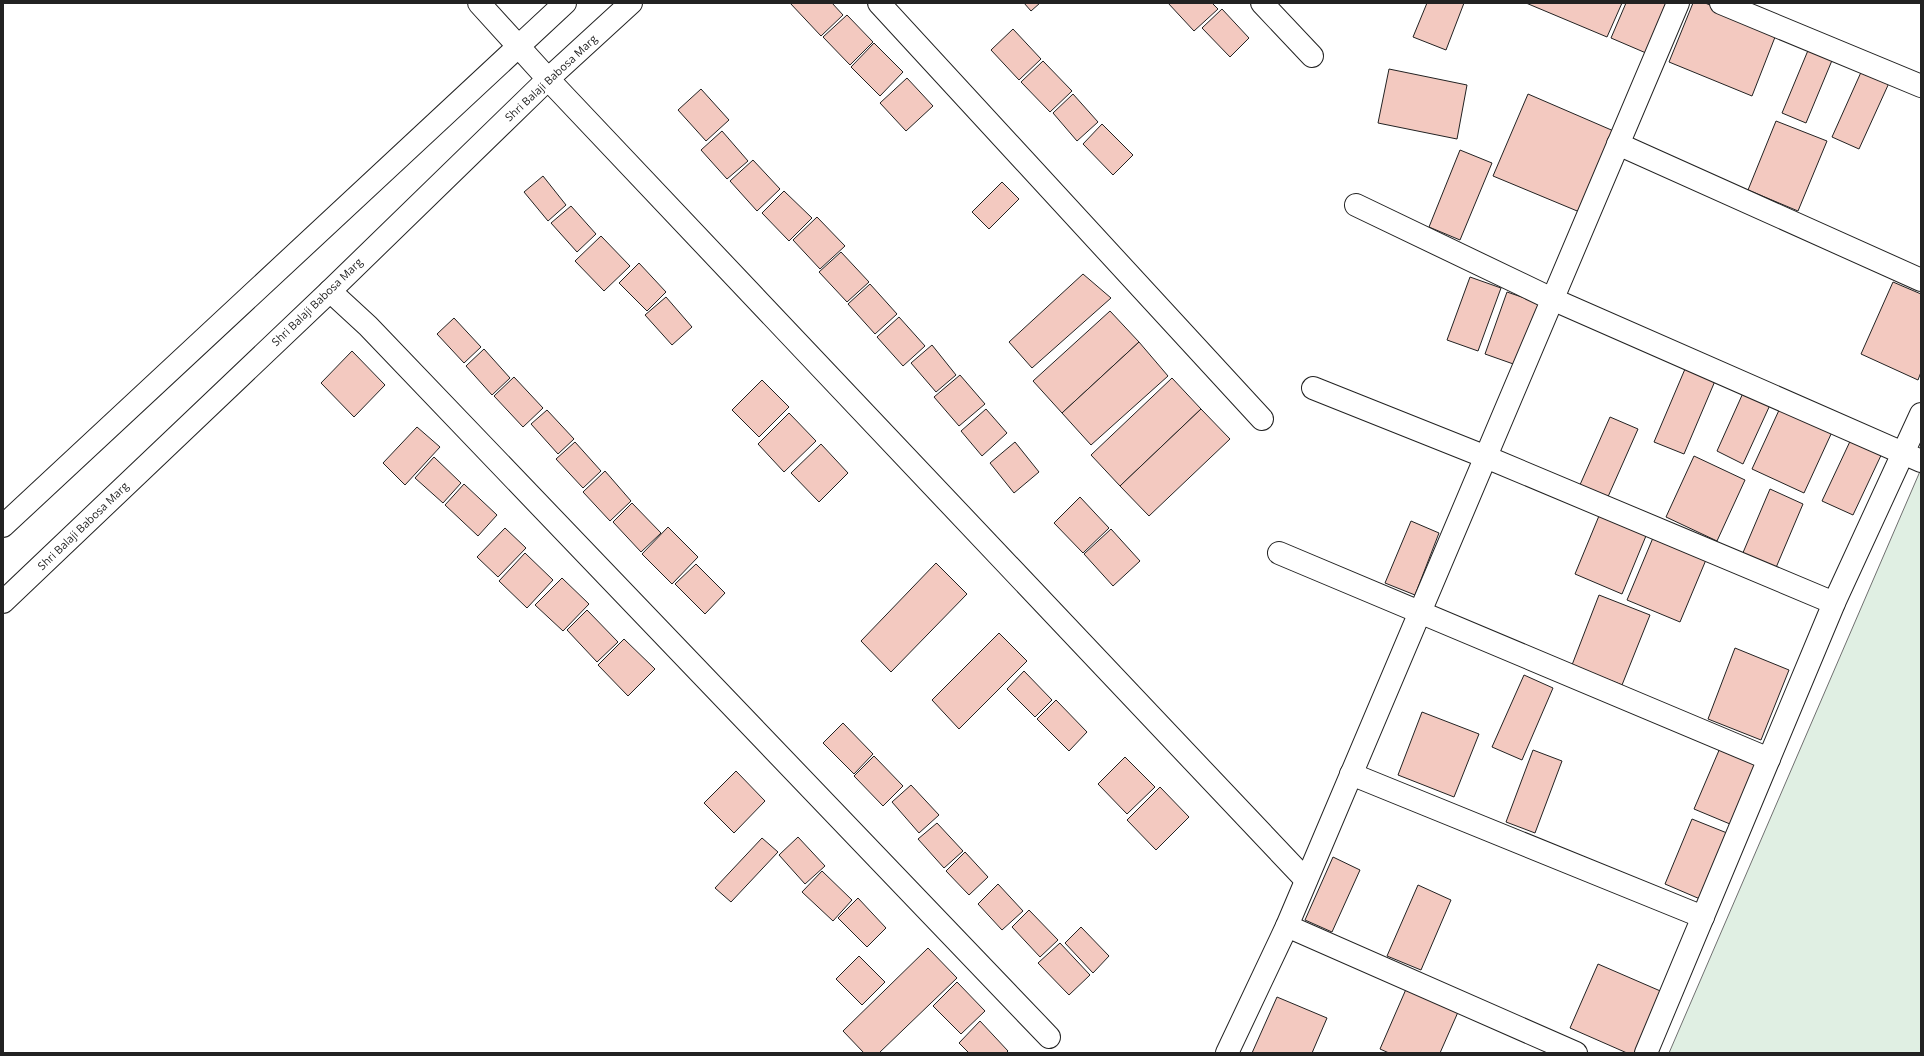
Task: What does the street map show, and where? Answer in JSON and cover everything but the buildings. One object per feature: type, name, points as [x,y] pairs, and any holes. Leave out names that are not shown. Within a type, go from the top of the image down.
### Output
[{"type":"street","points":[[479,3],[548,79],[1306,880]]},
{"type":"street","points":[[3,526],[565,3]]},
{"type":"street","name":"Shri Balaji Babosa Marg","points":[[3,602],[330,291],[548,79],[631,3]]},
{"type":"street","points":[[879,3],[1262,419]]},
{"type":"street","points":[[1262,3],[1312,56]]},
{"type":"street","points":[[1227,1053],[1287,926],[1678,3]]},
{"type":"street","points":[[1721,3],[1921,86]]},
{"type":"street","points":[[1618,144],[1921,280]]},
{"type":"street","points":[[1356,205],[1552,299],[1912,458]]},
{"type":"street","points":[[330,291],[374,331],[1049,1037]]},
{"type":"street","points":[[1313,388],[1486,457],[1834,603]]},
{"type":"street","points":[[1646,1053],[1834,603],[1912,458],[1921,414]]},
{"type":"street","points":[[1279,553],[1768,759]]},
{"type":"street","points":[[1351,774],[1703,917]]},
{"type":"street","points":[[1287,926],[1576,1053]]},
{"type":"green space","points":[[1921,469],[1921,1053],[1669,1053]]}]
